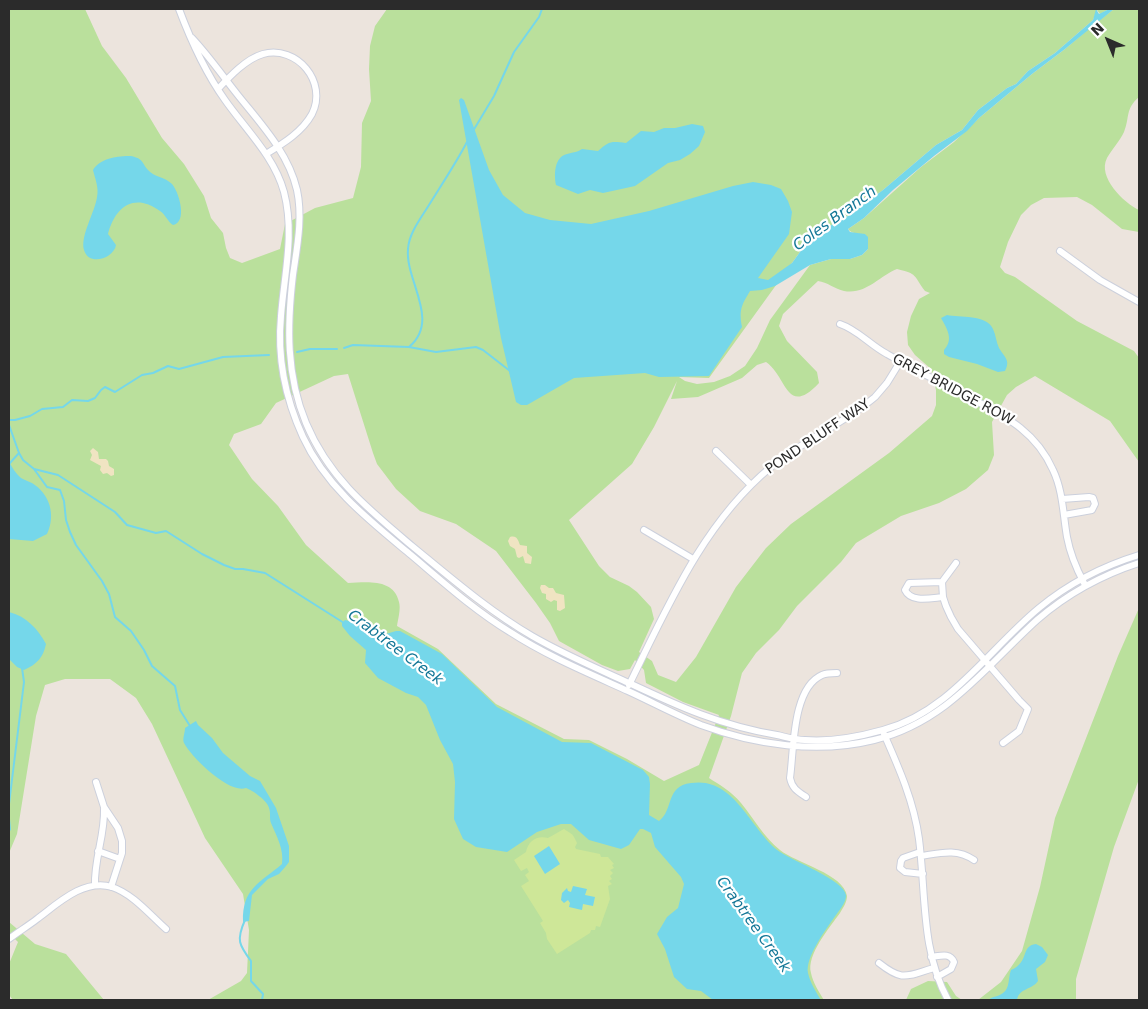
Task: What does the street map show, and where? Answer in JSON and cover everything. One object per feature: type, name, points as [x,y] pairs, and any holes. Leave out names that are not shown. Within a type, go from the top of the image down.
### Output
[{"type":"street","points":[[179,9],[196,52],[218,89],[266,154],[283,189],[289,228],[280,327],[283,370],[292,407],[304,439],[316,460],[339,491],[366,518],[476,609],[535,647],[627,691],[719,731],[748,739],[840,746],[869,742],[940,701],[1038,608],[1066,588],[1139,564]]},
{"type":"street","points":[[191,37],[278,146],[291,171],[299,207],[298,247],[288,321],[292,376],[298,404],[315,442],[344,484],[364,506],[485,606],[550,646],[683,708],[725,724],[795,742]]},
{"type":"street","points":[[218,89],[251,60],[264,54],[282,53],[291,56],[300,61],[307,69],[312,76],[316,93],[313,112],[301,129],[266,154]]},
{"type":"street","points":[[1060,251],[1100,280],[1138,298]]},
{"type":"street","name":"GREY BRIDGE ROW","points":[[840,324],[852,328],[871,345],[900,362],[996,412],[1025,431],[1038,444],[1048,459],[1057,480],[1062,499],[1070,553],[1084,583]]},
{"type":"street","name":"POND BLUFF WAY","points":[[627,691],[694,559],[710,535],[751,485],[793,450],[862,408],[876,397],[900,362]]},
{"type":"street","points":[[716,451],[751,485]]},
{"type":"street","points":[[1062,499],[1089,497],[1093,498],[1095,504],[1092,510],[1088,512],[1064,515]]},
{"type":"street","points":[[644,530],[694,559]]},
{"type":"street","points":[[884,734],[920,723],[936,713],[960,695],[1039,618],[1106,567],[1139,555]]},
{"type":"street","points":[[956,563],[942,582],[943,597],[951,617],[984,660],[1028,709],[1019,731],[1003,743]]},
{"type":"street","points":[[942,582],[909,583],[905,590],[913,598],[943,597]]},
{"type":"street","points":[[806,797],[796,790],[790,778],[798,712],[807,690],[820,676],[837,672]]},
{"type":"street","points":[[884,734],[904,781],[913,810],[921,854],[928,942],[937,977],[948,1000]]},
{"type":"street","points":[[96,782],[104,807],[121,836],[123,846],[111,887]]},
{"type":"street","points":[[95,885],[95,868],[104,833],[104,807]]},
{"type":"street","points":[[98,851],[120,859]]},
{"type":"street","points":[[923,874],[905,872],[900,868],[900,864],[904,858],[921,854],[956,852],[967,855],[974,860]]},
{"type":"street","points":[[9,939],[73,894],[95,885],[111,887],[133,900],[166,930]]},
{"type":"street","points":[[931,957],[950,956],[954,962],[954,966],[951,969],[937,977]]},
{"type":"street","points":[[879,963],[893,974],[900,976],[934,968]]},
{"type":"green space","points":[[9,9],[85,9],[102,46],[126,78],[162,138],[184,164],[204,196],[211,218],[223,233],[230,258],[242,263],[280,249],[285,224],[315,208],[353,198],[361,167],[362,123],[371,101],[370,46],[375,26],[387,9],[1109,9],[1100,14],[1097,10],[1093,20],[1055,53],[1028,71],[1016,84],[1007,88],[978,110],[962,130],[936,145],[883,190],[805,245],[709,378],[679,377],[685,381],[697,384],[714,382],[730,376],[745,366],[757,348],[770,320],[810,265],[831,259],[850,259],[862,255],[868,249],[865,234],[854,233],[848,229],[864,218],[921,167],[954,142],[979,118],[1032,74],[1114,9],[1139,9],[1139,97],[1128,113],[1124,132],[1107,158],[1105,165],[1109,181],[1114,188],[1126,202],[1139,210],[1139,232],[1122,229],[1092,205],[1077,197],[1044,198],[1031,205],[1021,215],[1008,242],[1000,267],[1005,273],[1015,277],[1077,321],[1134,351],[1139,358],[1139,462],[1110,421],[1035,376],[1016,387],[1007,395],[992,422],[994,455],[988,470],[966,489],[939,503],[901,516],[856,543],[841,562],[797,606],[779,630],[756,653],[742,673],[731,716],[709,778],[737,799],[764,834],[780,850],[829,875],[844,888],[847,896],[846,903],[815,950],[810,966],[813,980],[824,1000],[208,1000],[241,981],[247,973],[249,930],[243,894],[205,838],[152,724],[136,698],[110,679],[65,679],[45,685],[36,716],[17,834],[9,853]],"holes":[[[897,269],[912,274],[925,291],[930,293],[919,299],[911,316],[907,332],[908,345],[915,355],[931,369],[936,390],[936,405],[932,416],[889,453],[791,524],[766,548],[736,587],[696,657],[676,682],[658,675],[652,661],[639,652],[654,619],[651,607],[637,592],[610,577],[599,566],[569,520],[632,464],[654,427],[677,381],[671,399],[698,397],[742,378],[757,365],[766,362],[773,368],[788,391],[793,395],[800,396],[808,393],[819,383],[817,372],[787,341],[779,326],[783,314],[818,281],[844,291],[859,290],[866,288]],[[348,374],[377,464],[396,489],[420,511],[456,524],[496,551],[536,603],[550,623],[559,641],[602,665],[618,671],[630,669],[635,660],[644,670],[646,683],[683,702],[719,715],[699,765],[664,781],[627,759],[589,740],[564,739],[496,704],[438,649],[397,626],[400,605],[396,594],[391,589],[385,585],[371,582],[348,583],[306,545],[278,506],[252,479],[229,445],[234,434],[261,424],[276,403],[334,376]]]},
{"type":"green space","points":[[1139,608],[1139,779],[1114,847],[1076,979],[1076,1000],[978,1000],[1001,982],[1022,951],[1040,887],[1055,818],[1118,656]]},
{"type":"green space","points":[[564,829],[574,836],[577,843],[576,849],[600,854],[601,857],[608,857],[614,864],[612,865],[614,868],[610,870],[613,873],[610,876],[612,879],[609,881],[612,884],[608,886],[610,899],[600,927],[596,926],[595,930],[591,930],[590,933],[557,954],[547,939],[540,923],[543,921],[521,886],[529,881],[525,875],[529,872],[527,868],[521,871],[514,860],[526,852],[531,842],[537,838],[548,838]]},
{"type":"green space","points":[[9,922],[35,944],[66,954],[104,1000],[13,1000],[9,995],[9,964],[18,942],[9,933]]},
{"type":"green space","points":[[928,981],[947,982],[956,996],[962,1000],[906,1000],[911,989]]},
{"type":"sand","points":[[93,448],[98,452],[99,459],[106,459],[108,461],[109,466],[114,469],[114,475],[103,474],[100,470],[101,466],[90,460],[92,455],[90,451]]},
{"type":"sand","points":[[510,537],[516,537],[520,545],[527,546],[527,553],[532,557],[531,564],[525,563],[523,556],[517,557],[515,549],[510,546],[508,541]]},
{"type":"sand","points":[[541,585],[553,588],[556,593],[564,595],[565,608],[560,611],[557,610],[557,601],[551,602],[546,599],[546,594],[542,593],[540,588]]},
{"type":"water","points":[[1096,9],[1099,14],[1109,9],[1114,9],[1032,74],[979,118],[967,131],[893,190],[864,218],[848,229],[850,232],[865,234],[868,237],[868,249],[862,255],[850,259],[831,259],[810,265],[775,286],[750,291],[742,308],[742,327],[709,376],[659,377],[645,373],[574,378],[527,405],[521,405],[516,402],[501,338],[459,100],[461,98],[464,100],[489,170],[503,195],[525,213],[550,220],[591,224],[649,211],[733,186],[753,182],[781,189],[792,212],[789,234],[758,278],[768,280],[792,263],[805,245],[883,190],[936,145],[962,130],[978,110],[1007,88],[1016,84],[1028,71],[1055,53],[1093,20]]},
{"type":"water","points":[[692,124],[703,126],[705,132],[699,146],[680,160],[668,163],[635,186],[603,193],[590,190],[578,194],[556,185],[557,162],[569,153],[582,149],[598,151],[610,142],[626,143],[641,131],[654,132],[664,128],[675,128]]},
{"type":"water","points":[[131,156],[140,160],[150,172],[172,184],[181,206],[180,218],[178,223],[173,225],[151,205],[134,203],[127,205],[115,216],[108,234],[116,245],[114,250],[111,254],[101,259],[91,258],[84,250],[83,244],[96,203],[97,186],[93,170],[105,160]]},
{"type":"water","points":[[947,315],[979,319],[990,324],[999,348],[1007,361],[1005,371],[998,372],[944,354],[949,338],[941,318]]},
{"type":"water","points":[[9,462],[22,479],[32,483],[43,493],[50,506],[51,520],[47,534],[33,541],[9,539]]},
{"type":"water","points":[[9,612],[31,624],[46,644],[39,660],[24,670],[17,667],[9,659]]},
{"type":"water","points":[[345,620],[360,624],[376,637],[400,631],[442,654],[497,707],[562,742],[591,743],[643,770],[649,777],[650,784],[649,815],[659,821],[667,811],[673,793],[683,785],[706,783],[719,788],[731,796],[769,842],[780,852],[828,877],[843,889],[846,895],[845,901],[813,951],[808,966],[810,980],[821,1000],[713,1000],[701,991],[687,989],[674,977],[665,949],[657,934],[667,917],[678,908],[684,884],[681,877],[655,847],[651,833],[643,829],[640,829],[629,845],[621,849],[589,840],[571,824],[561,824],[537,832],[507,852],[476,847],[463,839],[454,819],[455,782],[453,764],[440,740],[426,705],[418,697],[406,693],[378,678],[365,663],[366,650],[342,626]]},
{"type":"water","points":[[196,721],[223,753],[250,776],[260,781],[276,808],[289,846],[289,862],[286,866],[279,874],[268,879],[252,895],[249,921],[243,922],[243,911],[249,894],[254,887],[282,864],[281,848],[271,823],[270,810],[266,802],[249,789],[230,786],[221,780],[188,749],[183,741],[185,728]]},
{"type":"water","points":[[549,846],[560,864],[545,874],[534,856]]},
{"type":"water","points":[[573,886],[587,889],[585,895],[595,897],[593,906],[583,904],[582,910],[569,907],[570,903],[568,900],[564,903],[561,900],[562,893],[567,888],[571,892]]},
{"type":"water","points":[[1036,944],[1042,947],[1048,955],[1045,962],[1036,969],[1038,981],[1020,993],[1017,1000],[988,1000],[1005,991],[1008,986],[1011,970],[1021,963],[1028,948]]},
{"type":"waterway","points":[[473,131],[494,96],[514,52],[539,17],[542,9]]},
{"type":"waterway","points":[[409,347],[418,336],[422,325],[422,313],[408,261],[409,243],[416,226],[467,142]]},
{"type":"waterway","name":"Coles Branch","points":[[344,348],[353,345],[409,347],[436,352],[476,347],[483,350],[510,371]]},
{"type":"waterway","name":"Coles Branch","points":[[297,352],[310,349],[337,349]]},
{"type":"waterway","name":"Coles Branch","points":[[9,420],[30,416],[42,409],[63,407],[72,400],[88,401],[95,398],[105,387],[115,392],[142,375],[153,373],[168,366],[179,369],[223,357],[269,355]]},
{"type":"waterway","name":"Crabtree Creek","points":[[9,425],[23,460],[34,469],[58,475],[115,512],[127,525],[156,533],[166,531],[202,554],[224,565],[235,569],[265,573],[344,623]]},
{"type":"waterway","points":[[9,464],[19,453]]},
{"type":"waterway","points":[[34,469],[47,487],[60,490],[70,532],[76,545],[109,594],[115,617],[131,631],[152,666],[175,686],[180,710],[190,726]]},
{"type":"waterway","points":[[9,804],[24,682],[22,668]]},
{"type":"waterway","points":[[9,819],[9,831]]},
{"type":"waterway","points":[[245,920],[240,933],[240,942],[251,961],[251,981],[263,994],[262,1000]]}]
